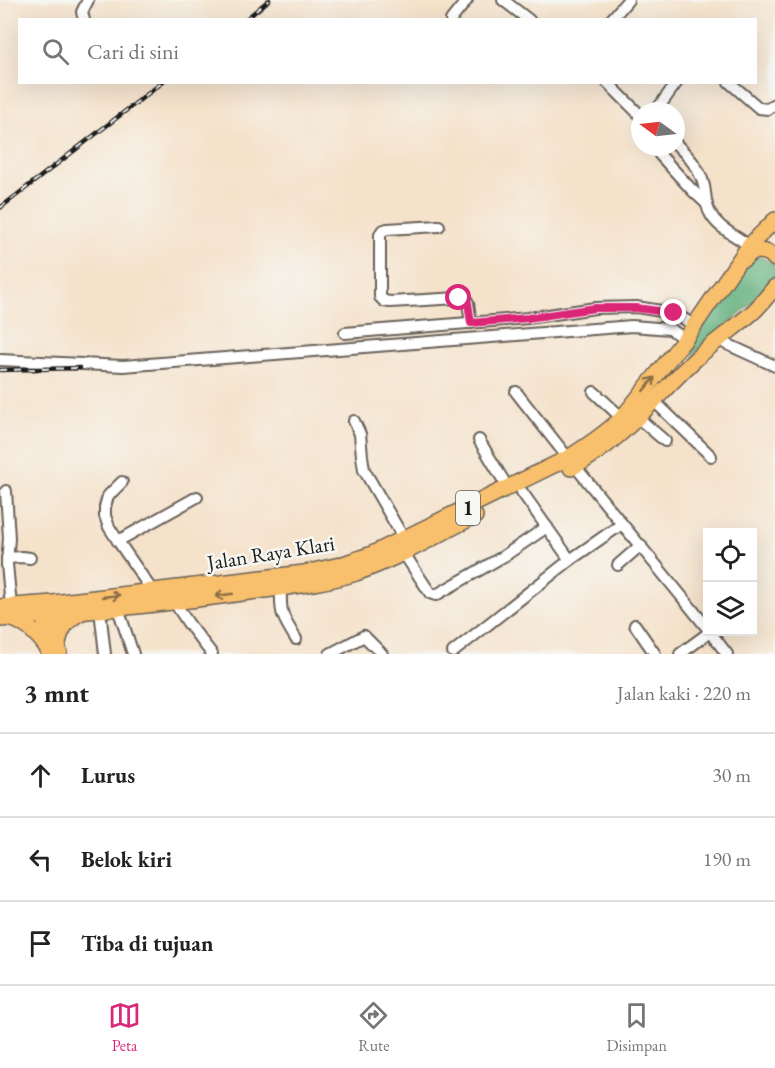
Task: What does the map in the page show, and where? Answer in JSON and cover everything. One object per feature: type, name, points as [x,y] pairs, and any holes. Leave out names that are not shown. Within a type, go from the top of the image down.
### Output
[{"type":"highway","name":"Jalan Raya Klari","points":[[572,462],[622,418],[685,339],[749,246],[775,220]]},
{"type":"highway","points":[[714,297],[746,256],[753,251],[763,251],[771,254],[775,259]]},
{"type":"highway","name":"Jalan Raya Klari","points":[[48,609],[82,612],[175,603],[307,584],[343,577],[375,566],[404,546],[572,462],[599,451],[638,417],[700,355],[755,310],[775,285]]},
{"type":"highway","name":"Jalan Raya Klari","points":[[5,613],[304,573],[404,546]]},
{"type":"highway","points":[[5,613],[27,626],[53,650],[67,622],[82,612]]},
{"type":"main road","points":[[48,609],[53,650]]},
{"type":"street","points":[[84,18],[82,12],[88,0]]},
{"type":"street","points":[[453,18],[468,0]]},
{"type":"street","points":[[503,0],[526,18]]},
{"type":"street","points":[[613,18],[627,0]]},
{"type":"street","points":[[609,84],[631,106]]},
{"type":"street","points":[[663,102],[676,84]]},
{"type":"street","points":[[731,84],[759,108],[768,109],[775,104]]},
{"type":"street","points":[[685,154],[698,169],[711,215],[719,226],[749,246]]},
{"type":"street","points":[[661,156],[706,203]]},
{"type":"street","points":[[439,226],[382,231],[380,236],[380,297],[390,302],[466,299],[471,323]]},
{"type":"street","points":[[345,333],[528,318],[595,308],[636,308],[674,313],[694,326]]},
{"type":"street","points":[[0,360],[123,366],[625,326],[670,329],[685,339]]},
{"type":"street","points":[[718,340],[775,366]]},
{"type":"street","points":[[516,392],[703,623]]},
{"type":"street","points":[[594,392],[622,418]]},
{"type":"street","points":[[653,400],[711,456]]},
{"type":"street","points":[[638,417],[665,441]]},
{"type":"street","points":[[354,421],[360,434],[364,470],[430,592],[436,595],[504,556],[547,527]]},
{"type":"street","points":[[479,440],[570,560]]},
{"type":"street","points":[[122,482],[108,495],[105,516],[118,541],[153,592]]},
{"type":"street","points":[[5,613],[9,538],[6,491]]},
{"type":"street","points":[[118,541],[197,497]]},
{"type":"street","points":[[453,652],[570,560],[622,524]]},
{"type":"street","points":[[618,565],[641,545]]},
{"type":"street","points":[[7,558],[30,558]]},
{"type":"street","points":[[281,587],[282,616],[296,639]]},
{"type":"street","points":[[175,603],[212,654]]},
{"type":"street","points":[[118,608],[133,654]]},
{"type":"street","points":[[100,610],[105,654]]},
{"type":"street","points":[[635,625],[655,654]]},
{"type":"street","points":[[330,654],[364,636],[382,654]]},
{"type":"street","points":[[680,654],[703,636]]},
{"type":"street","points":[[713,636],[727,654]]},
{"type":"green space","points":[[755,254],[775,265],[773,283],[716,337],[664,377],[732,281]]},
{"type":"railway","points":[[247,18],[269,0]]},
{"type":"railway","points":[[0,208],[160,84]]},
{"type":"railway","points":[[0,370],[80,368]]},
{"type":"route","points":[[459,298],[466,299],[468,303],[471,323],[528,318],[595,308],[636,308],[674,313]]}]
